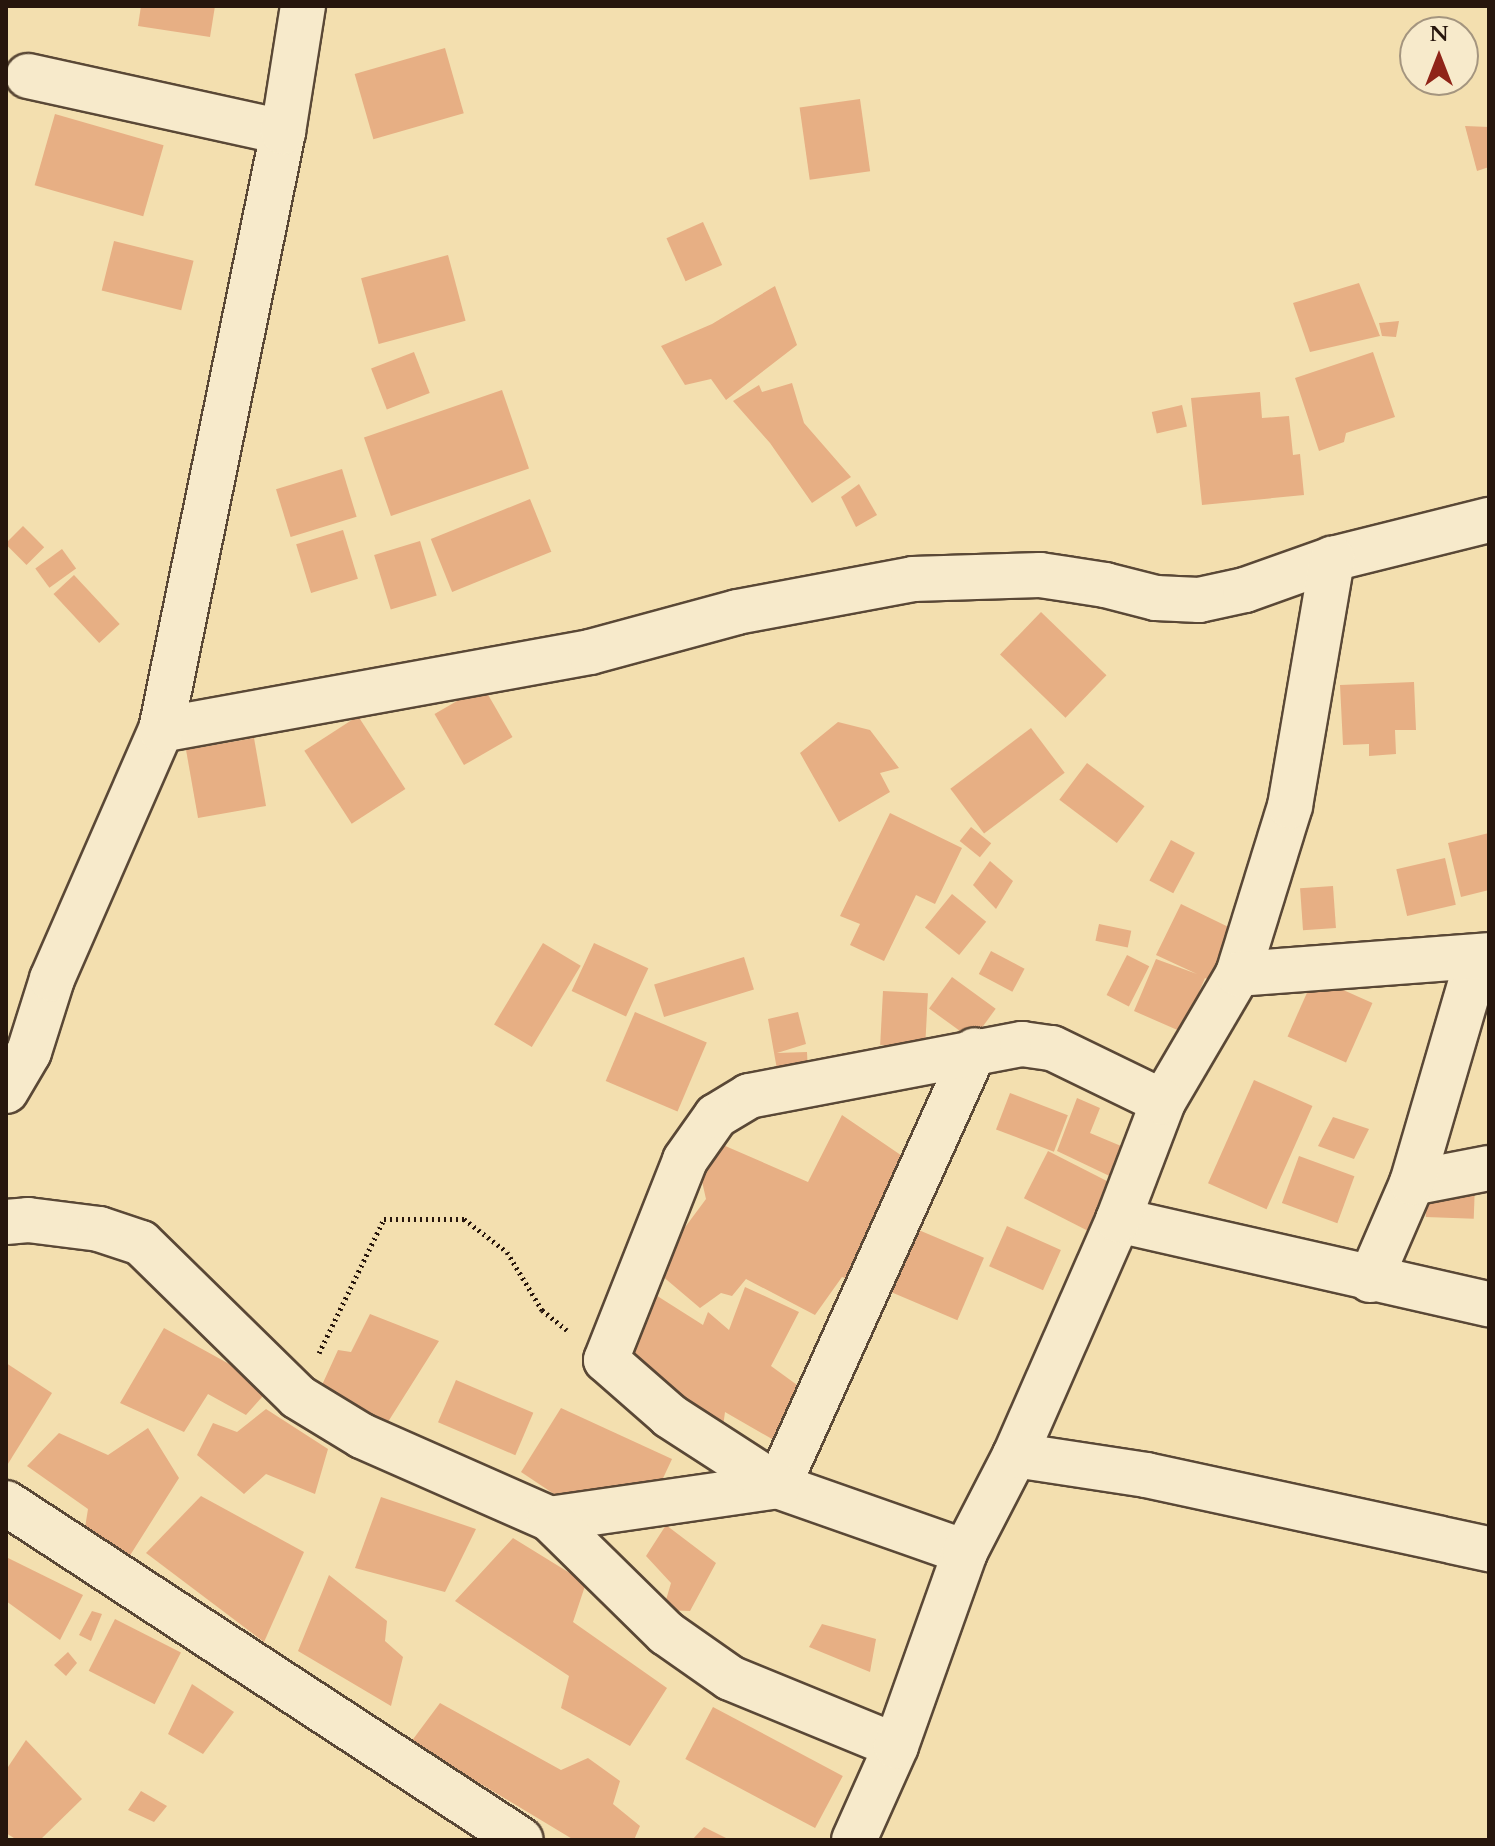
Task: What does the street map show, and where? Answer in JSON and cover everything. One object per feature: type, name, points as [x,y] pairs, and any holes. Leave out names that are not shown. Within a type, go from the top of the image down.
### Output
[{"type":"street","points":[[6,1091],[29,1052],[52,979],[161,730],[283,132],[303,6]]},
{"type":"street","points":[[28,76],[283,132]]},
{"type":"street","points":[[161,730],[590,652],[737,612],[913,579],[1040,575],[1105,585],[1156,598],[1199,600],[1245,590],[1332,559],[1489,520]]},
{"type":"street","points":[[854,1840],[896,1746],[965,1552],[1015,1455],[1118,1220],[1163,1102],[1238,974],[1290,806],[1332,559]]},
{"type":"street","points":[[1238,974],[1484,957],[1412,1183],[1370,1280]]},
{"type":"street","points":[[965,1552],[778,1486],[670,1416],[606,1360],[685,1160],[716,1116],[749,1096],[975,1050],[1022,1044],[1052,1048],[1163,1102]]},
{"type":"street","points":[[778,1486],[975,1050]]},
{"type":"street","points":[[1412,1183],[1489,1168]]},
{"type":"street","points":[[6,1222],[28,1220],[99,1229],[141,1243],[298,1397],[362,1436],[550,1519],[666,1633],[730,1678],[896,1746]]},
{"type":"street","points":[[1118,1220],[1370,1280],[1489,1304]]},
{"type":"street","points":[[1015,1455],[1146,1475],[1489,1549]]},
{"type":"street","points":[[550,1519],[778,1486]]},
{"type":"street","points":[[6,1503],[516,1839]]},
{"type":"path","points":[[298,1397],[384,1219],[464,1219],[507,1252],[542,1310],[606,1360]]},
{"type":"building","points":[[141,6],[215,6],[210,37],[138,26]]},
{"type":"building","points":[[445,48],[464,113],[373,139],[355,74]]},
{"type":"building","points":[[860,99],[870,171],[810,180],[800,107]]},
{"type":"building","points":[[55,114],[164,145],[143,216],[35,185]]},
{"type":"building","points":[[1465,126],[1489,127],[1489,167],[1477,171]]},
{"type":"building","points":[[703,222],[722,265],[686,281],[666,238]]},
{"type":"building","points":[[114,241],[194,261],[181,310],[102,290]]},
{"type":"building","points":[[448,255],[466,321],[379,344],[361,278]]},
{"type":"building","points":[[1359,283],[1380,336],[1310,352],[1293,303]]},
{"type":"building","points":[[775,286],[797,345],[726,400],[711,379],[685,385],[661,346],[712,324]]},
{"type":"building","points":[[1399,321],[1396,337],[1382,336],[1379,323]]},
{"type":"building","points":[[414,352],[430,393],[387,410],[371,368]]},
{"type":"building","points":[[1373,352],[1395,417],[1346,433],[1344,442],[1319,451],[1295,378]]},
{"type":"building","points":[[792,383],[804,423],[851,477],[812,503],[770,443],[733,401],[759,385],[762,392]]},
{"type":"building","points":[[502,390],[529,468],[391,516],[364,438]]},
{"type":"building","points":[[1260,392],[1262,418],[1289,416],[1293,455],[1300,454],[1304,495],[1202,505],[1191,398]]},
{"type":"building","points":[[1182,405],[1187,426],[1157,433],[1152,412]]},
{"type":"building","points":[[342,469],[357,517],[291,537],[276,489]]},
{"type":"building","points":[[859,484],[877,515],[856,527],[841,497]]},
{"type":"building","points":[[530,499],[551,552],[452,592],[431,539]]},
{"type":"building","points":[[23,526],[44,547],[27,565],[6,544]]},
{"type":"building","points":[[343,530],[358,579],[311,593],[296,544]]},
{"type":"building","points":[[420,541],[437,596],[391,610],[374,555]]},
{"type":"building","points":[[62,549],[76,568],[49,588],[35,568]]},
{"type":"building","points":[[74,575],[120,624],[99,643],[54,594]]},
{"type":"building","points":[[1041,612],[1106,675],[1065,718],[1000,654]]},
{"type":"building","points":[[1414,682],[1416,730],[1395,730],[1396,754],[1369,756],[1369,744],[1343,745],[1340,685]]},
{"type":"building","points":[[483,686],[512,737],[464,765],[435,714]]},
{"type":"building","points":[[358,716],[405,789],[352,824],[304,751]]},
{"type":"building","points":[[838,722],[870,730],[899,768],[880,773],[890,792],[839,822],[800,753]]},
{"type":"building","points":[[1031,728],[1065,773],[984,834],[950,789]]},
{"type":"building","points":[[254,738],[266,806],[198,818],[186,750]]},
{"type":"building","points":[[1087,763],[1145,806],[1117,843],[1059,800]]},
{"type":"building","points":[[890,813],[962,848],[935,904],[916,895],[884,961],[850,945],[860,924],[840,916]]},
{"type":"building","points":[[971,827],[991,843],[980,857],[960,841]]},
{"type":"building","points":[[1489,833],[1489,890],[1461,897],[1448,843]]},
{"type":"building","points":[[1171,840],[1195,853],[1173,893],[1149,881]]},
{"type":"building","points":[[1445,858],[1456,905],[1407,916],[1396,869]]},
{"type":"building","points":[[990,861],[1013,881],[996,909],[973,885]]},
{"type":"building","points":[[1333,886],[1336,928],[1303,930],[1300,888]]},
{"type":"building","points":[[952,894],[986,922],[959,955],[925,927]]},
{"type":"building","points":[[1181,904],[1245,935],[1221,986],[1205,978],[1182,1032],[1134,1011],[1156,959],[1197,974],[1156,955]]},
{"type":"building","points":[[1099,924],[1131,931],[1128,947],[1095,941]]},
{"type":"building","points":[[543,943],[581,966],[532,1047],[494,1024]]},
{"type":"building","points":[[594,943],[648,968],[626,1016],[572,991]]},
{"type":"building","points":[[991,951],[1025,969],[1012,992],[979,974]]},
{"type":"building","points":[[1127,955],[1149,966],[1129,1006],[1107,995]]},
{"type":"building","points":[[744,957],[754,990],[664,1017],[654,984]]},
{"type":"building","points":[[952,977],[996,1009],[973,1040],[929,1009]]},
{"type":"building","points":[[1314,977],[1372,1003],[1346,1062],[1288,1036]]},
{"type":"building","points":[[883,991],[928,993],[925,1047],[880,1045]]},
{"type":"building","points":[[635,1012],[707,1042],[677,1112],[606,1081]]},
{"type":"building","points":[[798,1012],[806,1044],[777,1053],[807,1052],[808,1073],[778,1075],[768,1019]]},
{"type":"building","points":[[1254,1080],[1312,1106],[1267,1209],[1208,1183]]},
{"type":"building","points":[[1010,1093],[1068,1115],[1054,1152],[996,1129]]},
{"type":"building","points":[[1077,1098],[1100,1108],[1090,1133],[1133,1151],[1120,1181],[1057,1151]]},
{"type":"building","points":[[842,1115],[911,1162],[872,1223],[884,1234],[857,1282],[842,1277],[815,1315],[746,1279],[732,1296],[721,1293],[700,1308],[654,1269],[706,1199],[701,1177],[723,1145],[808,1182]]},
{"type":"building","points":[[1333,1117],[1369,1129],[1354,1159],[1318,1146]]},
{"type":"building","points":[[1048,1151],[1116,1186],[1092,1233],[1024,1198]]},
{"type":"building","points":[[1299,1156],[1354,1176],[1337,1223],[1282,1203]]},
{"type":"building","points":[[1427,1182],[1475,1184],[1474,1219],[1426,1217]]},
{"type":"building","points":[[1007,1226],[1061,1250],[1043,1290],[989,1266]]},
{"type":"building","points":[[914,1228],[984,1258],[957,1320],[887,1291]]},
{"type":"building","points":[[745,1287],[799,1312],[771,1366],[804,1390],[779,1443],[725,1412],[722,1434],[625,1355],[651,1292],[703,1325],[708,1312],[729,1330]]},
{"type":"building","points":[[370,1314],[439,1341],[381,1433],[328,1402],[337,1392],[322,1385],[338,1350],[351,1352]]},
{"type":"building","points":[[164,1328],[271,1387],[246,1415],[208,1394],[184,1432],[120,1403]]},
{"type":"building","points":[[6,1363],[52,1393],[6,1467]]},
{"type":"building","points":[[456,1380],[533,1413],[515,1455],[438,1422]]},
{"type":"building","points":[[561,1408],[672,1459],[651,1504],[575,1508],[521,1472]]},
{"type":"building","points":[[266,1409],[328,1449],[315,1494],[266,1474],[244,1494],[197,1455],[213,1423],[237,1432]]},
{"type":"building","points":[[148,1428],[179,1478],[129,1557],[84,1534],[88,1509],[27,1466],[59,1433],[108,1455]]},
{"type":"building","points":[[201,1496],[304,1552],[264,1642],[146,1553]]},
{"type":"building","points":[[381,1497],[476,1529],[445,1592],[355,1568]]},
{"type":"building","points":[[666,1525],[716,1563],[690,1611],[663,1610],[671,1583],[646,1556]]},
{"type":"building","points":[[513,1538],[586,1583],[573,1622],[667,1688],[630,1746],[561,1708],[569,1676],[455,1601]]},
{"type":"building","points":[[6,1557],[83,1595],[60,1640],[6,1601]]},
{"type":"building","points":[[329,1575],[387,1621],[385,1641],[403,1657],[391,1706],[298,1651]]},
{"type":"building","points":[[92,1611],[102,1614],[91,1641],[79,1635]]},
{"type":"building","points":[[115,1619],[181,1653],[155,1704],[89,1671]]},
{"type":"building","points":[[822,1624],[876,1639],[870,1672],[809,1647]]},
{"type":"building","points":[[68,1652],[77,1663],[66,1676],[54,1665]]},
{"type":"building","points":[[192,1684],[234,1712],[203,1754],[168,1734]]},
{"type":"building","points":[[440,1703],[561,1770],[588,1758],[620,1781],[613,1804],[640,1826],[634,1840],[574,1840],[411,1742]]},
{"type":"building","points":[[713,1707],[843,1776],[815,1828],[685,1759]]},
{"type":"building","points":[[26,1740],[82,1799],[40,1840],[17,1840],[6,1833],[6,1770]]},
{"type":"building","points":[[141,1791],[167,1806],[154,1822],[128,1810]]},
{"type":"building","points":[[704,1827],[730,1840],[692,1840]]}]
